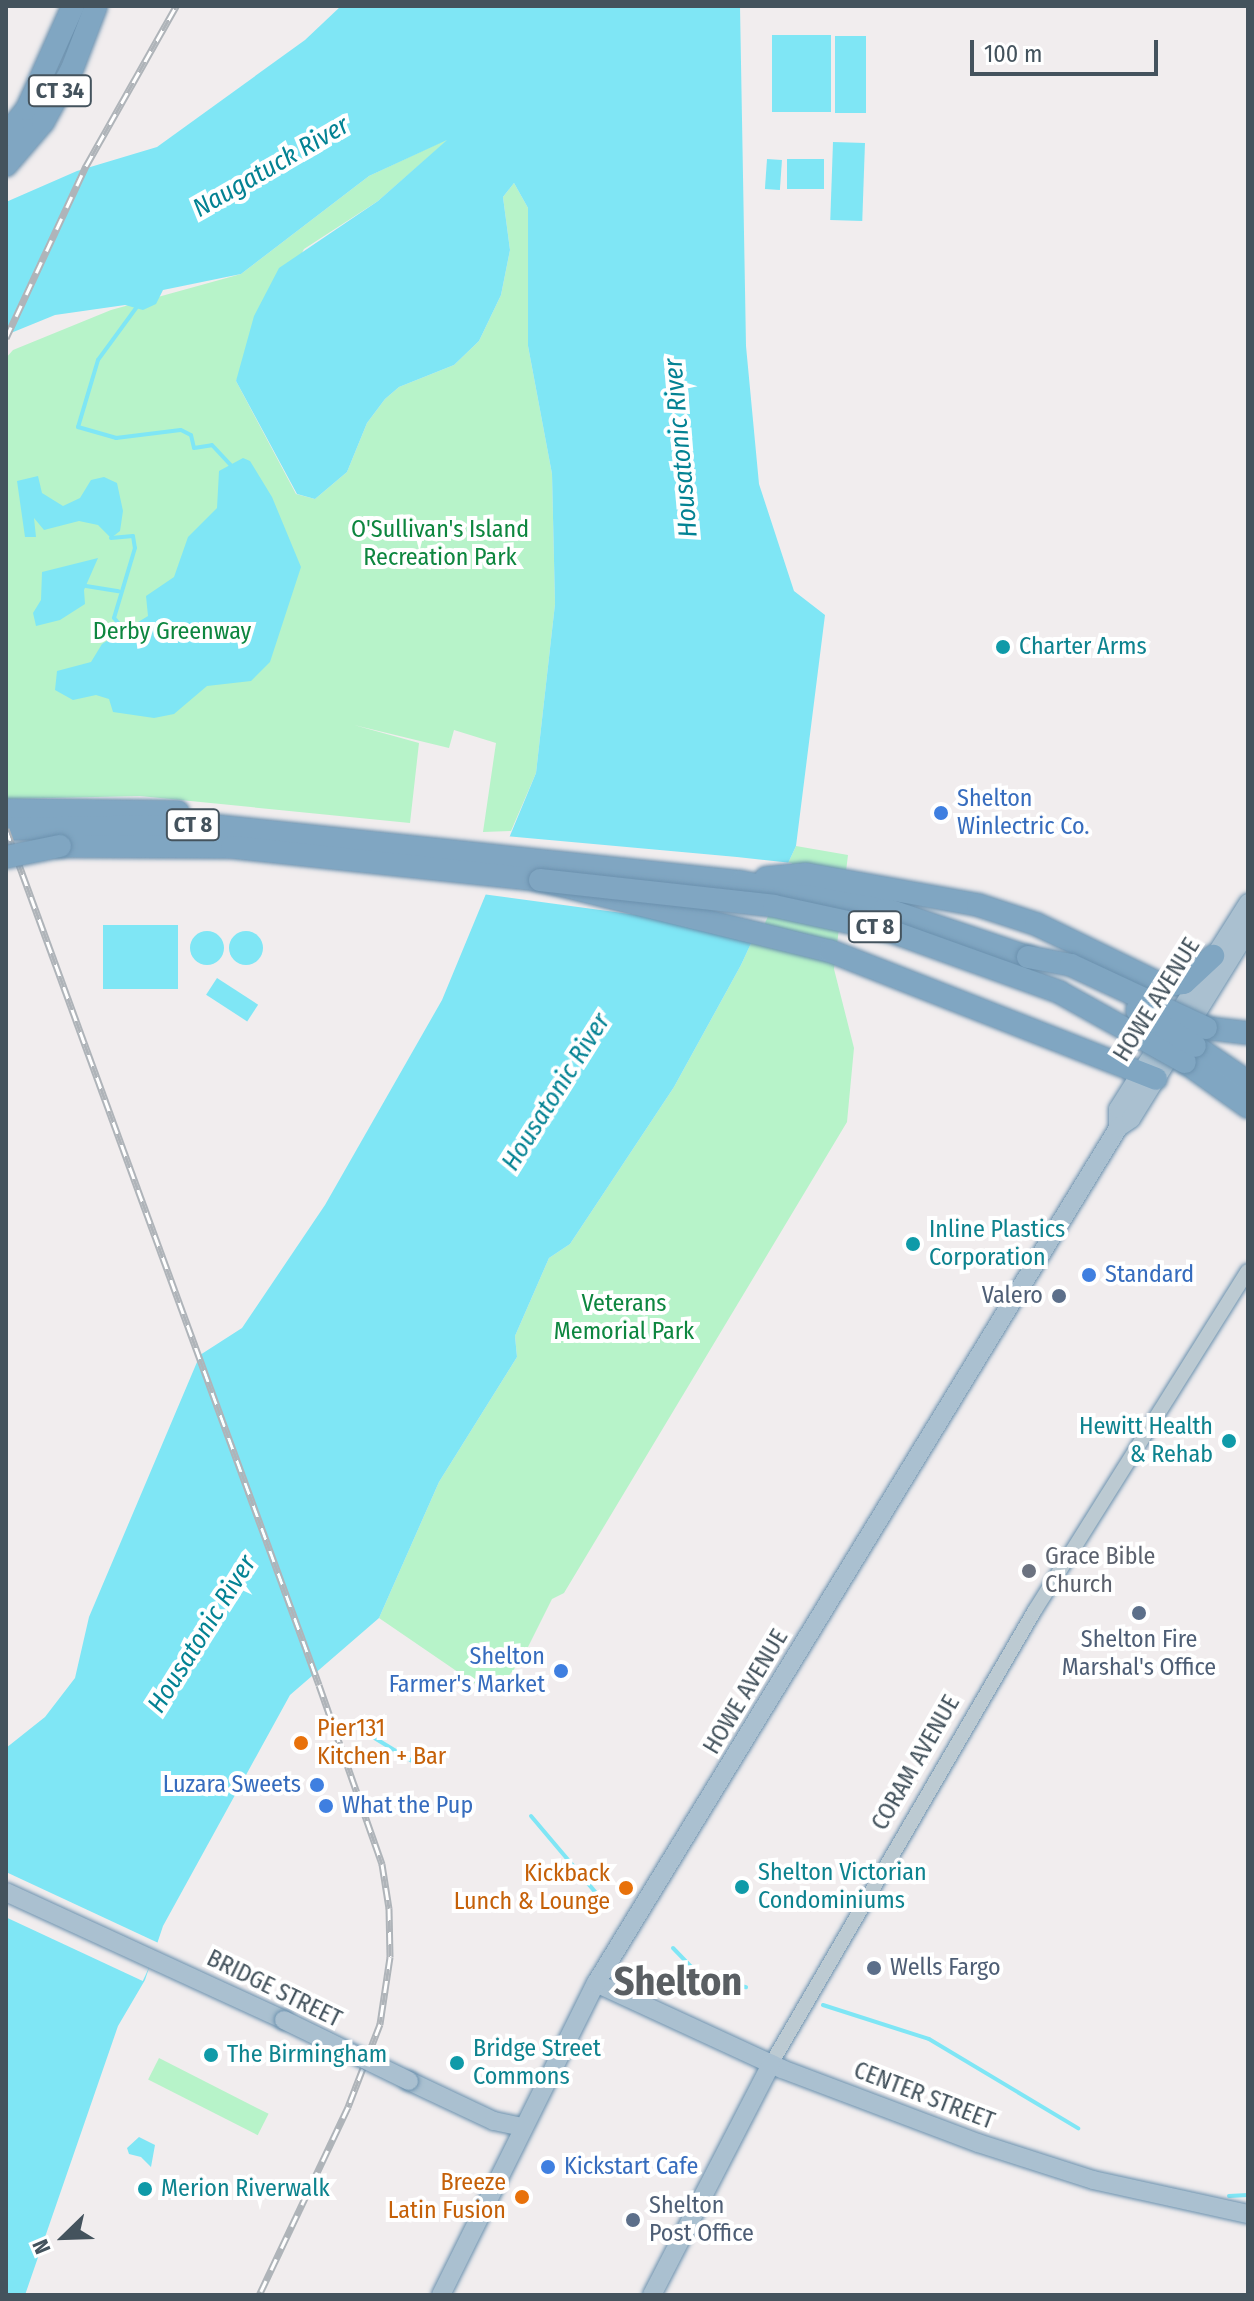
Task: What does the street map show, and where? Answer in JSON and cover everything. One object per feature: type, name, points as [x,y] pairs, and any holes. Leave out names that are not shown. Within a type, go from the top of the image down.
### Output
[{"type":"highway","name":"CT 34","points":[[6,135],[27,109],[73,6]]},
{"type":"highway","name":"CT 34","points":[[6,165],[58,96],[96,6]]},
{"type":"highway","points":[[6,857],[60,826],[136,807],[219,816],[324,847]]},
{"type":"highway","points":[[6,810],[60,826]]},
{"type":"highway","name":"CT 8","points":[[6,848],[60,826]]},
{"type":"highway","name":"CT 8","points":[[6,829],[60,826],[232,847],[324,847],[741,882],[885,909],[1028,957],[1071,965],[1248,1082]]},
{"type":"highway","name":"CT 8","points":[[324,847],[540,880],[774,906],[890,931],[1195,1045],[1248,1107]]},
{"type":"highway","points":[[741,882],[806,874],[955,899],[1036,924],[1164,986],[1179,985],[1213,956]]},
{"type":"highway","points":[[540,880],[830,951],[1147,1078]]},
{"type":"highway","points":[[1195,1045],[1248,1033]]},
{"type":"main road","name":"HOWE AVENUE","points":[[1147,1078],[1213,956],[1248,903]]},
{"type":"main road","name":"HOWE AVENUE","points":[[441,2295],[596,1983],[1118,1128],[1118,1109],[1147,1078],[1248,930]]},
{"type":"main road","name":"BRIDGE STREET","points":[[6,1892],[164,1963],[494,2121],[522,2127]]},
{"type":"main road","name":"CENTER STREET","points":[[596,1983],[771,2064],[1044,2165],[1205,2209],[1248,2214]]},
{"type":"main road","name":"CORAM AVENUE","points":[[652,2295],[771,2064]]},
{"type":"street","name":"CORAM AVENUE","points":[[771,2064],[1035,1610],[1248,1271]]},
{"type":"green space","name":"Derby Greenway","points":[[450,138],[378,201],[304,249],[236,381],[296,494],[315,499],[347,472],[367,423],[385,399],[399,387],[454,365],[479,341],[501,295],[510,250],[503,197],[514,183],[528,208],[528,346],[552,474],[555,604],[536,773],[511,831],[483,832],[496,743],[454,730],[449,748],[354,725],[419,743],[410,823],[140,796],[7,799],[6,358],[13,350],[111,310],[241,274],[369,176]]},
{"type":"green space","name":"Veterans Memorial Park","points":[[796,846],[848,855],[834,969],[854,1048],[847,1122],[564,1593],[552,1599],[522,1659],[493,1696],[379,1618],[439,1482],[517,1357],[515,1336],[549,1258],[570,1244],[674,1087],[741,965]]},
{"type":"green space","points":[[159,2058],[269,2114],[258,2135],[148,2079]]},
{"type":"water","points":[[341,6],[740,6],[746,346],[759,484],[794,591],[825,615],[796,846],[741,965],[674,1087],[570,1244],[549,1258],[515,1336],[517,1357],[439,1482],[379,1618],[290,1695],[163,1926],[145,1980],[118,2026],[25,2295],[6,2295],[6,1748],[45,1717],[75,1678],[89,1617],[200,1355],[242,1328],[325,1205],[442,1000],[536,773],[555,604],[552,474],[528,346],[528,208],[514,183],[503,197],[510,250],[501,295],[479,341],[454,365],[399,387],[385,399],[367,423],[347,472],[315,499],[297,494],[236,381],[254,316],[279,268],[378,201],[447,140],[369,176],[241,274],[163,290],[156,304],[143,310],[125,305],[55,315],[6,335],[6,202],[77,171],[157,147],[305,40]]},
{"type":"water","points":[[772,35],[831,35],[831,112],[772,112]]},
{"type":"water","points":[[835,36],[866,36],[866,113],[835,113]]},
{"type":"water","points":[[833,142],[865,143],[862,221],[830,220]]},
{"type":"water","points":[[767,159],[782,160],[780,190],[765,189]]},
{"type":"water","points":[[787,159],[824,159],[824,189],[787,189]]},
{"type":"water","points":[[243,458],[250,461],[272,497],[301,567],[270,662],[251,681],[207,686],[174,714],[154,718],[113,712],[109,699],[96,695],[73,700],[55,690],[57,671],[91,662],[102,644],[148,616],[146,596],[174,577],[188,537],[217,508],[219,471]]},
{"type":"water","points":[[38,476],[42,493],[63,506],[80,498],[91,480],[104,477],[117,483],[123,511],[120,531],[111,538],[98,525],[79,521],[44,530],[34,518],[36,537],[25,537],[17,481]]},
{"type":"water","points":[[98,558],[84,590],[85,604],[60,620],[36,626],[33,613],[41,600],[42,572]]},
{"type":"water","points":[[103,925],[178,925],[178,989],[103,989]]},
{"type":"water","points":[[207,931],[219,936],[224,948],[219,960],[207,965],[195,960],[190,948],[195,936]]},
{"type":"water","points":[[246,931],[258,936],[263,948],[258,960],[246,965],[234,960],[229,948],[234,936]]},
{"type":"water","points":[[217,978],[258,1005],[247,1021],[206,995]]},
{"type":"water","points":[[139,2137],[155,2145],[151,2167],[141,2157],[129,2154],[127,2148]]},
{"type":"pier","points":[[505,836],[792,863],[756,943],[652,917],[482,894]]},
{"type":"pier","points":[[6,1872],[160,1944],[143,1981],[6,1917]]},
{"type":"waterway","points":[[139,304],[98,360],[78,427],[116,438],[181,430],[191,435],[194,448],[212,445],[234,469]]},
{"type":"waterway","points":[[111,538],[133,536],[135,548],[114,618],[128,634]]},
{"type":"waterway","points":[[86,586],[119,591]]},
{"type":"waterway","points":[[368,1734],[417,1764]]},
{"type":"waterway","points":[[531,1816],[597,1894]]},
{"type":"waterway","points":[[673,1948],[692,1968]]},
{"type":"waterway","points":[[719,1980],[746,1987]]},
{"type":"waterway","points":[[823,2005],[929,2039],[1078,2128]]},
{"type":"waterway","points":[[1229,2196],[1248,2195]]},
{"type":"railway","points":[[6,338],[86,166],[176,6]]},
{"type":"railway","points":[[6,829],[382,1864],[389,1908],[390,1957],[380,2024],[348,2107],[259,2295]]},
{"type":"place","name":"Charter Arms","points":[[1003,647]]},
{"type":"place","name":"Shelton Winlectric Co.","points":[[941,813]]},
{"type":"place","name":"Inline Plastics Corporation","points":[[913,1244]]},
{"type":"place","name":"Standard","points":[[1089,1275]]},
{"type":"place","name":"Valero","points":[[1059,1296]]},
{"type":"place","name":"Hewitt Health & Rehab","points":[[1229,1441]]},
{"type":"place","name":"Grace Bible Church","points":[[1029,1571]]},
{"type":"place","name":"Shelton Fire Marshal's Office","points":[[1139,1613]]},
{"type":"place","name":"Shelton Farmer's Market","points":[[561,1671]]},
{"type":"place","name":"Pier131 Kitchen + Bar","points":[[301,1743]]},
{"type":"place","name":"Luzara Sweets","points":[[317,1785]]},
{"type":"place","name":"What the Pup","points":[[326,1806]]},
{"type":"place","name":"Shelton Victorian Condominiums","points":[[742,1887]]},
{"type":"place","name":"Kickback Lunch & Lounge","points":[[626,1888]]},
{"type":"place","name":"Wells Fargo","points":[[874,1968]]},
{"type":"place","name":"The Birmingham","points":[[211,2055]]},
{"type":"place","name":"Bridge Street Commons","points":[[457,2063]]},
{"type":"place","name":"Kickstart Cafe","points":[[548,2167]]},
{"type":"place","name":"Merion Riverwalk","points":[[145,2189]]},
{"type":"place","name":"Breeze Latin Fusion","points":[[522,2197]]},
{"type":"place","name":"Shelton Post Office","points":[[633,2220]]},
{"type":"district","name":"Shelton","points":[[678,1982]]},
{"type":"water label","name":"Naugatuck River","points":[[271,167]]},
{"type":"water label","name":"Housatonic River","points":[[681,448]]},
{"type":"water label","name":"Housatonic River","points":[[556,1092]]},
{"type":"water label","name":"Housatonic River","points":[[202,1634]]},
{"type":"park label","name":"O'Sullivan's Island Recreation Park","points":[[440,544]]}]
